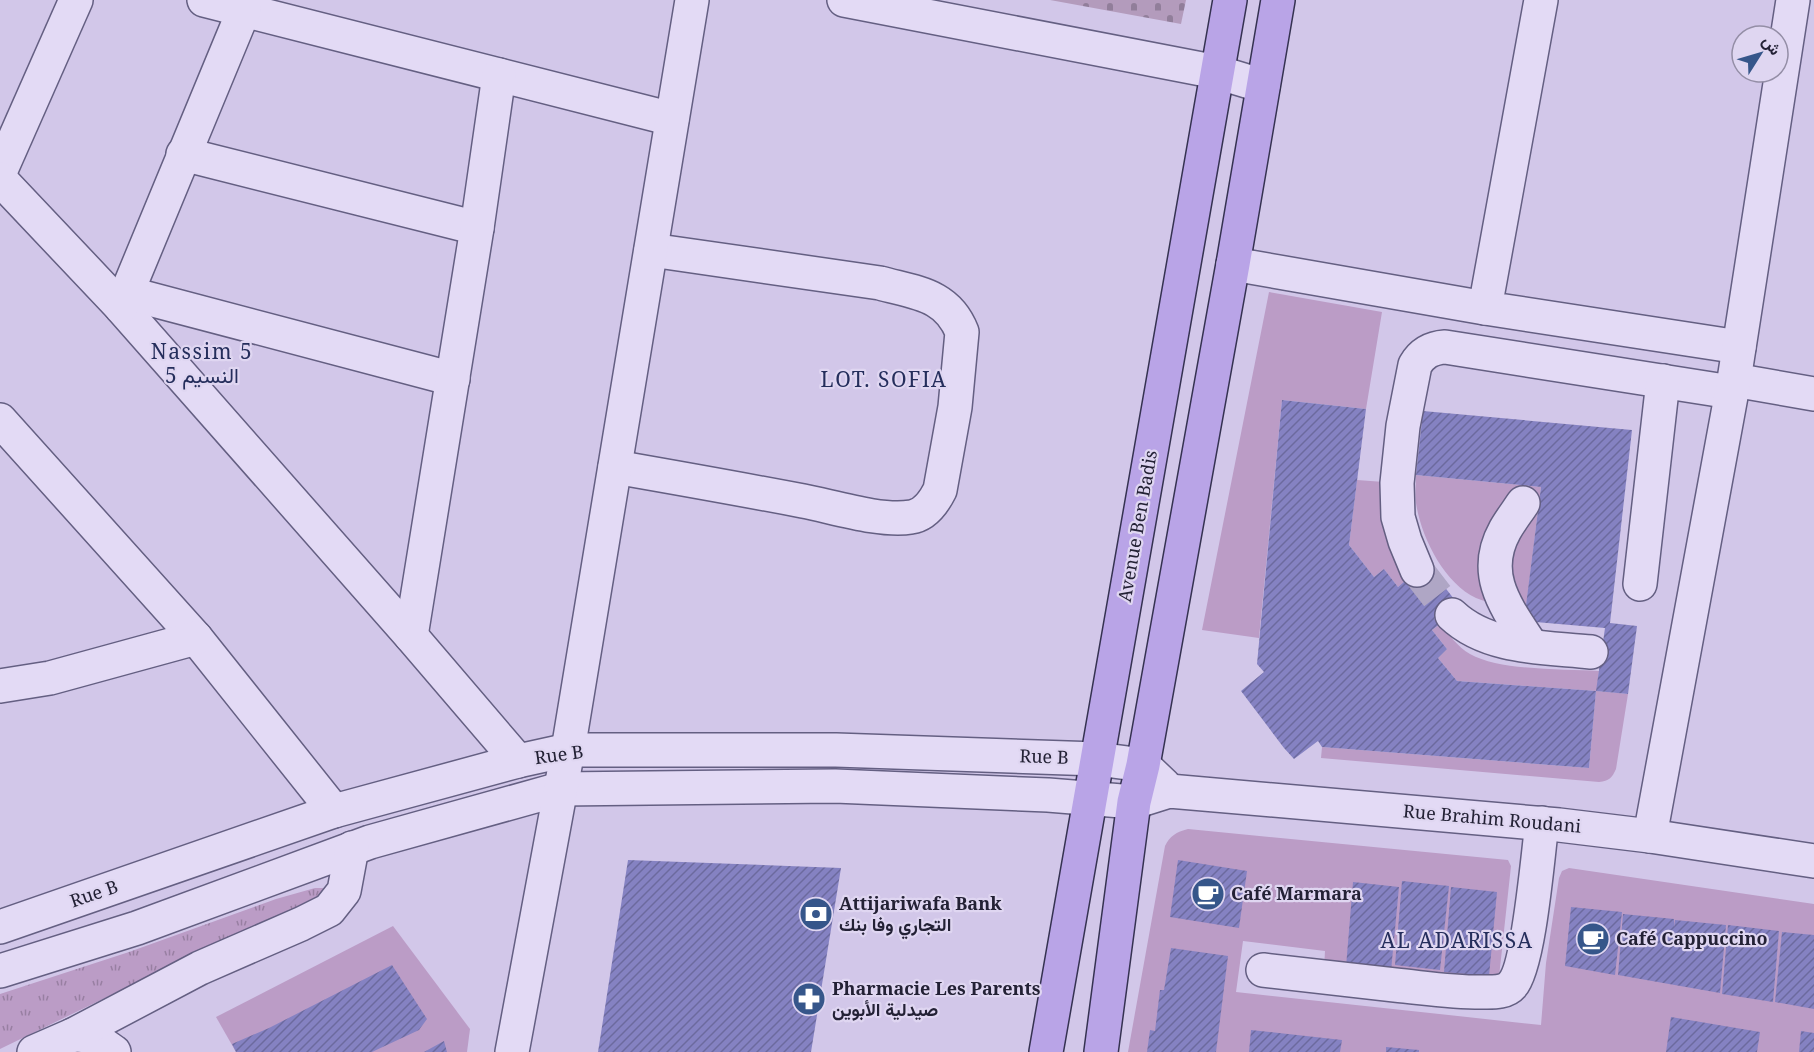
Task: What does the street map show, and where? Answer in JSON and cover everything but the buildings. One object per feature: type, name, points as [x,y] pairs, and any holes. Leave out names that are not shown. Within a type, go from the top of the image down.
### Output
[{"type":"main road","name":"Avenue Ben Badis","points":[[1046,1052],[1230,0]]},
{"type":"main road","points":[[1101,1052],[1134,802],[1143,765],[1233,264],[1278,0]]},
{"type":"street","points":[[0,172],[76,0]]},
{"type":"street","points":[[204,0],[672,119]]},
{"type":"street","points":[[512,1052],[568,750],[692,0]]},
{"type":"street","points":[[844,0],[1217,72],[1263,86]]},
{"type":"street","points":[[1485,308],[1541,0]]},
{"type":"street","points":[[1650,836],[1733,386],[1793,0]]},
{"type":"street","points":[[124,300],[244,10]]},
{"type":"street","points":[[411,636],[477,228],[499,75]]},
{"type":"street","points":[[183,154],[477,228]]},
{"type":"street","points":[[0,179],[124,300],[518,761]]},
{"type":"street","points":[[615,467],[733,487],[884,517],[913,517],[925,511],[934,502],[940,490],[955,406],[962,332],[958,320],[950,309],[940,302],[917,293],[880,284],[651,249]]},
{"type":"street","points":[[1233,264],[1485,308],[1739,347]]},
{"type":"street","points":[[124,300],[453,379]]},
{"type":"street","points":[[1418,570],[1405,541],[1398,517],[1397,483],[1403,426],[1415,365],[1420,356],[1436,348],[1445,347],[1663,381],[1814,394]]},
{"type":"street","points":[[1640,584],[1663,381]]},
{"type":"street","points":[[0,420],[196,638],[334,811]]},
{"type":"street","points":[[1523,503],[1505,530],[1498,546],[1495,574],[1505,605],[1531,645]]},
{"type":"street","points":[[1452,615],[1464,627],[1510,643],[1591,652]]},
{"type":"street","points":[[0,686],[51,678],[196,638]]},
{"type":"street","name":"Rue B","points":[[0,927],[334,811],[518,761],[568,750],[836,750],[1097,759],[1143,765]]},
{"type":"street","points":[[1134,802],[1169,790],[1143,765]]},
{"type":"street","name":"Rue B","points":[[0,971],[137,928],[370,842],[560,789],[835,786],[1048,795],[1134,802]]},
{"type":"street","name":"Rue Brahim Roudani","points":[[1169,790],[1542,823],[1650,836],[1814,861]]},
{"type":"street","points":[[1263,970],[1448,991],[1503,991],[1516,979],[1522,961],[1542,823]]},
{"type":"street","points":[[34,1052],[73,1035],[200,968],[329,910],[344,891],[352,848]]},
{"type":"street","points":[[73,1035],[94,1038],[114,1052]]},
{"type":"green space","points":[[1050,0],[1186,0],[1181,24]]},
{"type":"green space","points":[[1269,292],[1382,312],[1366,409],[1282,400],[1259,638],[1202,630]]},
{"type":"green space","points":[[1416,475],[1541,487],[1526,607],[1495,604],[1476,598],[1464,591],[1444,570],[1423,530],[1416,500]]},
{"type":"green space","points":[[1357,480],[1384,482],[1408,579],[1398,587],[1384,569],[1374,577],[1349,545]]},
{"type":"green space","points":[[1440,624],[1462,648],[1483,660],[1533,668],[1599,671],[1597,691],[1628,694],[1616,769],[1612,777],[1599,782],[1321,758],[1322,747],[1589,768],[1596,691],[1457,681],[1438,658],[1447,649],[1432,630]]},
{"type":"green space","points":[[1188,829],[1508,860],[1511,866],[1499,977],[1491,982],[1324,969],[1325,951],[1243,941],[1236,992],[1541,1025],[1546,963],[1562,871],[1569,868],[1814,904],[1814,1052],[1128,1052],[1165,846],[1174,835]]},
{"type":"green space","points":[[315,888],[329,888],[325,894],[0,1049],[0,994],[129,952],[276,899]]},
{"type":"green space","points":[[393,926],[470,1029],[467,1052],[236,1052],[216,1017]]},
{"type":"tunnel","points":[[1417,570],[1452,615]]},
{"type":"place","name":"Café Marmara","points":[[1208,894]]},
{"type":"place","name":"Attijariwafa Bank التجاري وفا بنك","points":[[816,914]]},
{"type":"place","name":"Café Cappuccino","points":[[1593,939]]},
{"type":"place","name":"Pharmacie Les Parents صيدلية الأبوين","points":[[809,999]]},
{"type":"district","name":"Nassim 5 النسيم 5","points":[[202,364]]},
{"type":"district","name":"LOT. SOFIA","points":[[884,380]]},
{"type":"district","name":"AL ADARISSA","points":[[1457,941]]}]
